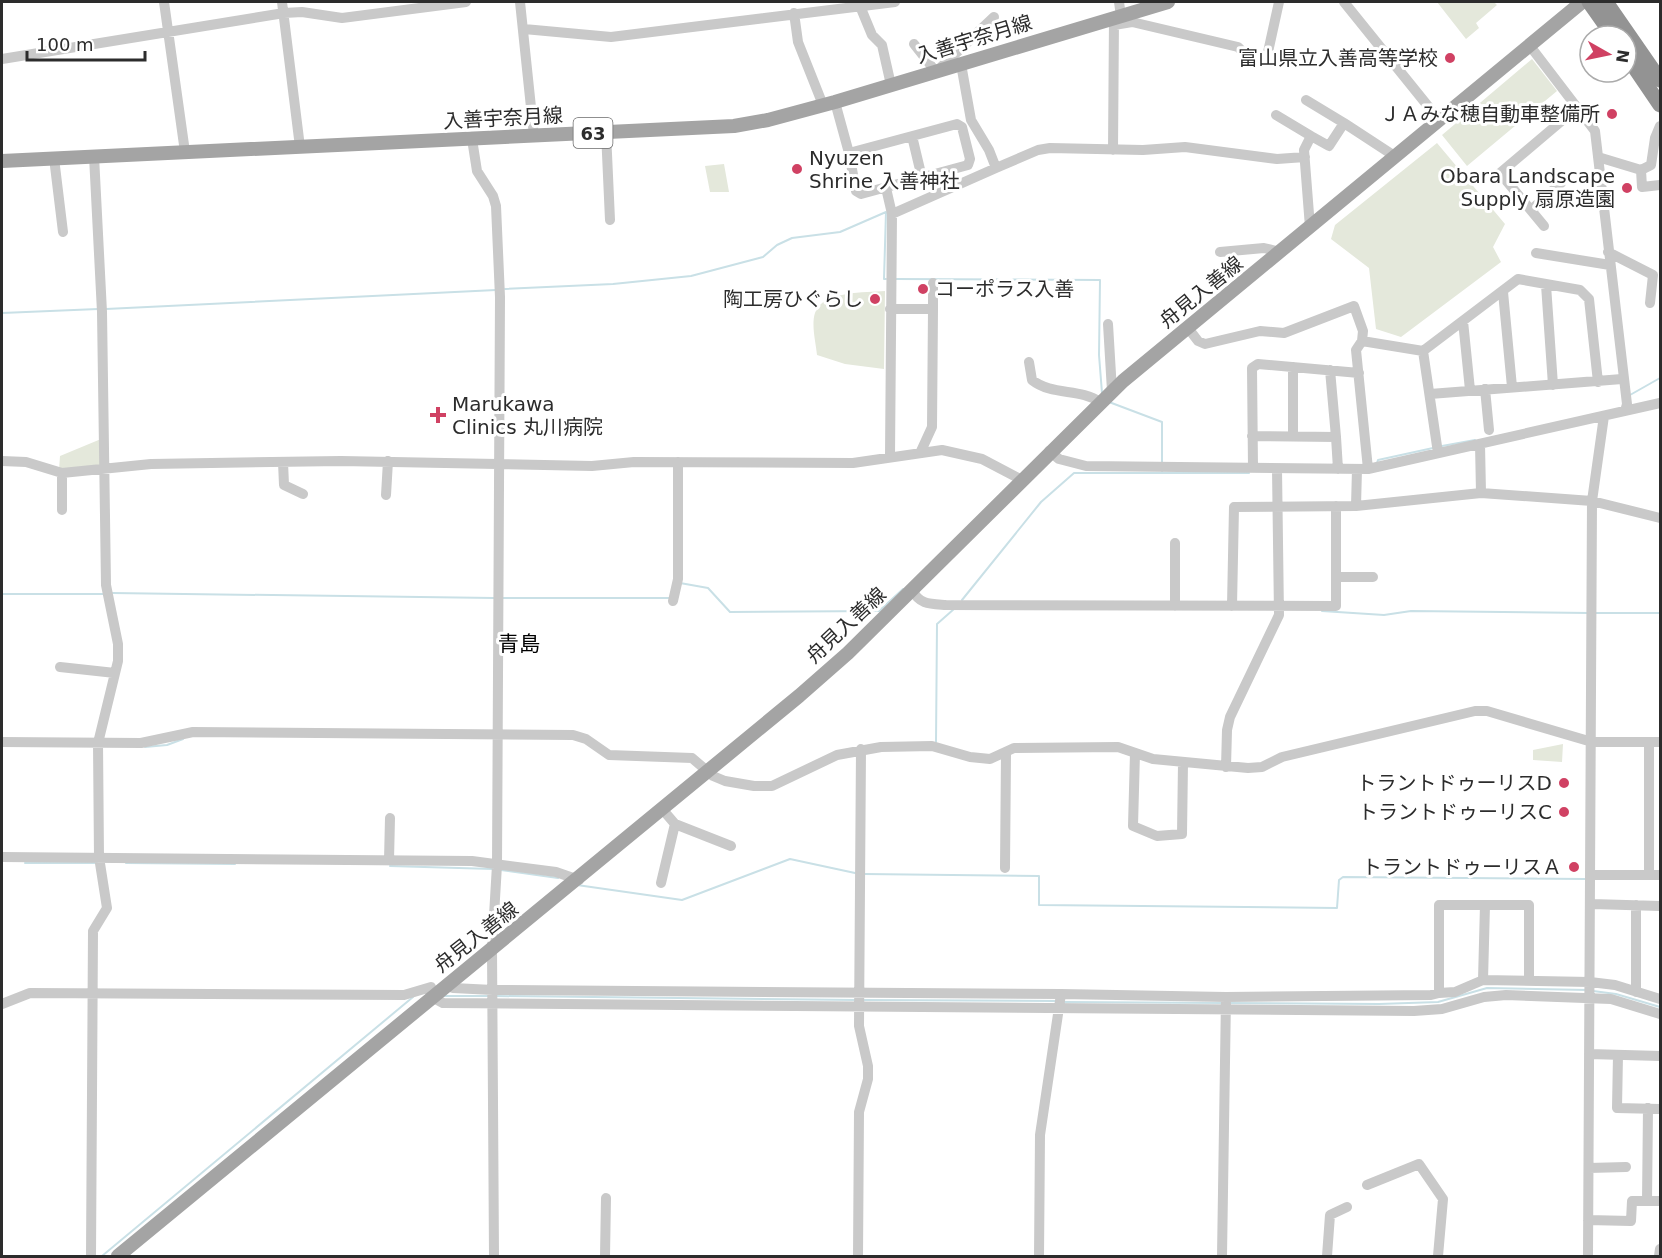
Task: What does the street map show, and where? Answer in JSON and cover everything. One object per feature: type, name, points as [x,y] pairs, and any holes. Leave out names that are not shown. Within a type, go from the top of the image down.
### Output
[{"type":"highway","points":[[1589,2],[1605,24]]},
{"type":"highway","points":[[1606,2],[1660,80]]},
{"type":"highway","points":[[1638,73],[1660,105]]},
{"type":"main road","name":"入善宇奈月線","points":[[2,161],[734,126],[768,120],[829,103],[1117,15],[1168,2]]},
{"type":"main road","name":"舟見入善線","points":[[118,1257],[432,997],[579,880],[848,653],[1112,391],[1582,2]]},
{"type":"street","points":[[165,2],[185,152]]},
{"type":"street","points":[[282,2],[300,147]]},
{"type":"street","points":[[2,59],[284,13],[302,12],[342,18],[466,2]]},
{"type":"street","points":[[520,2],[534,136]]},
{"type":"street","points":[[524,29],[611,36],[895,2]]},
{"type":"street","points":[[1268,52],[1279,2]]},
{"type":"street","points":[[1344,2],[1440,121]]},
{"type":"street","points":[[860,6],[872,35],[882,45],[891,85]]},
{"type":"street","points":[[794,13],[798,42],[829,103],[849,153],[856,191],[861,194],[922,178],[968,165],[970,159],[962,127],[957,124],[849,153]]},
{"type":"street","points":[[1113,150],[1117,15],[1132,22],[1238,47],[1244,53]]},
{"type":"street","points":[[914,44],[936,72],[994,17]]},
{"type":"street","points":[[1530,46],[1595,131],[1625,411]]},
{"type":"street","points":[[961,64],[971,120],[989,150],[996,168]]},
{"type":"street","points":[[1306,100],[1396,157]]},
{"type":"street","points":[[1544,226],[1500,173],[1578,107]]},
{"type":"street","points":[[1276,115],[1329,146],[1344,123]]},
{"type":"street","points":[[1598,157],[1641,170],[1652,165],[1655,138],[1660,126]]},
{"type":"street","points":[[606,132],[610,220]]},
{"type":"street","points":[[912,136],[922,178]]},
{"type":"street","points":[[1310,227],[1304,150],[1311,136]]},
{"type":"street","points":[[472,139],[477,171],[494,196],[496,206],[500,297],[497,864],[492,949],[494,1257]]},
{"type":"street","points":[[892,214],[1038,150],[1185,147],[1277,159],[1305,157]]},
{"type":"street","points":[[91,1257],[93,931],[107,908],[99,857],[98,743],[115,673],[118,644],[106,585],[102,312],[94,156]]},
{"type":"street","points":[[54,158],[63,232]]},
{"type":"street","points":[[1641,170],[1642,187],[1660,185]]},
{"type":"street","points":[[1531,210],[1560,183]]},
{"type":"street","points":[[886,188],[892,214],[890,456]]},
{"type":"street","points":[[1220,252],[1263,248],[1280,252]]},
{"type":"street","points":[[1608,252],[1653,275],[1650,303]]},
{"type":"street","points":[[1536,253],[1610,265]]},
{"type":"street","points":[[1362,341],[1423,351],[1518,279],[1580,290],[1589,299],[1598,382]]},
{"type":"street","points":[[921,451],[932,427],[933,283]]},
{"type":"street","points":[[1546,285],[1553,384]]},
{"type":"street","points":[[1503,292],[1512,387]]},
{"type":"street","points":[[1188,327],[1198,341],[1205,344],[1260,331],[1284,333],[1354,306],[1363,331],[1362,341],[1356,350],[1368,469]]},
{"type":"street","points":[[890,309],[933,309]]},
{"type":"street","points":[[1463,321],[1470,390]]},
{"type":"street","points":[[1108,324],[1112,391]]},
{"type":"street","points":[[1423,351],[1438,453]]},
{"type":"street","points":[[1029,362],[1032,380],[1043,388],[1092,396],[1100,402]]},
{"type":"street","points":[[1253,468],[1252,368],[1258,364],[1359,373]]},
{"type":"street","points":[[1293,367],[1293,436]]},
{"type":"street","points":[[1330,370],[1338,469]]},
{"type":"street","points":[[1430,394],[1598,382],[1622,378]]},
{"type":"street","points":[[1485,389],[1489,430]]},
{"type":"street","points":[[1049,451],[1059,459],[1086,466],[1368,469],[1660,403]]},
{"type":"street","points":[[1588,1257],[1592,904],[1592,501],[1604,416]]},
{"type":"street","points":[[1252,436],[1336,437]]},
{"type":"street","points":[[1480,444],[1481,493]]},
{"type":"street","points":[[2,461],[26,462],[62,473],[151,464],[284,462],[592,466],[634,462],[857,463],[921,451],[942,450],[982,459],[1022,480]]},
{"type":"street","points":[[284,462],[284,485],[303,494]]},
{"type":"street","points":[[386,495],[388,462]]},
{"type":"street","points":[[674,601],[678,579],[678,462]]},
{"type":"street","points":[[1226,767],[1227,730],[1230,717],[1279,615],[1277,469]]},
{"type":"street","points":[[1356,506],[1357,469]]},
{"type":"street","points":[[62,473],[62,510]]},
{"type":"street","points":[[1232,606],[1234,507],[1356,506],[1481,493],[1592,501],[1660,518]]},
{"type":"street","points":[[912,590],[917,600],[926,604],[1336,606],[1336,506]]},
{"type":"street","points":[[1174,606],[1175,543]]},
{"type":"street","points":[[1336,577],[1373,577]]},
{"type":"street","points":[[60,667],[115,673]]},
{"type":"street","points":[[2,742],[141,743],[193,732],[573,735],[586,738],[609,754],[692,758],[725,781],[772,786],[837,755],[861,749],[932,746],[970,758],[990,759],[1014,748],[1118,747],[1153,759],[1226,767],[1262,767],[1282,757],[1474,711],[1486,711],[1592,742],[1655,742],[1649,875]]},
{"type":"street","points":[[858,1257],[859,1112],[868,1079],[868,1066],[859,1026],[861,749]]},
{"type":"street","points":[[1005,868],[1006,753]]},
{"type":"street","points":[[1135,753],[1133,826],[1157,836],[1182,834],[1183,763]]},
{"type":"street","points":[[663,810],[675,824],[731,846]]},
{"type":"street","points":[[390,818],[390,860]]},
{"type":"street","points":[[662,883],[675,824]]},
{"type":"street","points":[[2,856],[472,861],[556,872],[579,880]]},
{"type":"street","points":[[1592,875],[1660,876]]},
{"type":"street","points":[[1592,904],[1660,906]]},
{"type":"street","points":[[1439,993],[1439,905],[1529,905],[1529,980]]},
{"type":"street","points":[[1483,980],[1485,905]]},
{"type":"street","points":[[1636,905],[1636,992]]},
{"type":"street","points":[[2,1004],[30,993],[404,995],[431,987],[432,997],[443,1003],[493,996],[1061,994],[1344,997],[1431,995],[1455,992],[1483,980],[1590,982],[1615,985],[1660,999]]},
{"type":"street","points":[[447,985],[493,996],[859,1007],[1414,1011],[1442,1009],[1484,997],[1506,995],[1611,999],[1660,1014]]},
{"type":"street","points":[[1039,1257],[1040,1135],[1061,994]]},
{"type":"street","points":[[1222,1257],[1226,996]]},
{"type":"street","points":[[1589,1054],[1660,1056]]},
{"type":"street","points":[[1618,1054],[1617,1108],[1660,1108]]},
{"type":"street","points":[[1647,1108],[1647,1201]]},
{"type":"street","points":[[1367,1185],[1419,1164],[1443,1199],[1438,1257]]},
{"type":"street","points":[[1588,1168],[1626,1167]]},
{"type":"street","points":[[605,1257],[606,1198]]},
{"type":"street","points":[[1588,1220],[1631,1221],[1632,1201],[1660,1201]]},
{"type":"street","points":[[1327,1257],[1330,1215],[1347,1208]]},
{"type":"street","points":[[1659,1257],[1660,1249]]},
{"type":"shaded area","points":[[1437,2],[1494,2],[1497,5],[1476,23],[1479,28],[1466,39]]},
{"type":"shaded area","points":[[1532,59],[1557,91],[1467,166],[1442,135]]},
{"type":"shaded area","points":[[1437,143],[1505,224],[1493,247],[1501,262],[1401,337],[1376,329],[1369,268],[1331,239],[1335,225]]},
{"type":"shaded area","points":[[724,164],[729,192],[710,192],[705,166]]},
{"type":"shaded area","points":[[885,291],[884,369],[845,364],[817,355],[813,323],[815,313],[820,306],[836,296]]},
{"type":"shaded area","points":[[101,439],[101,465],[59,470],[60,456]]},
{"type":"shaded area","points":[[1563,744],[1562,762],[1533,760],[1533,750]]},
{"type":"waterway","points":[[505,289],[613,284],[691,276],[763,257],[777,245],[792,238],[840,232],[886,212],[884,279],[886,279]]},
{"type":"waterway","points":[[895,279],[1100,280],[1099,355],[1102,393]]},
{"type":"waterway","points":[[106,309],[496,290]]},
{"type":"waterway","points":[[2,313],[98,309]]},
{"type":"waterway","points":[[1630,395],[1660,378]]},
{"type":"waterway","points":[[1109,402],[1162,422],[1162,464]]},
{"type":"waterway","points":[[1442,446],[1475,440]]},
{"type":"waterway","points":[[1377,463],[1378,460],[1433,448]]},
{"type":"waterway","points":[[1162,470],[1162,473],[1249,473]]},
{"type":"waterway","points":[[962,600],[1041,502],[1074,473],[1162,473]]},
{"type":"waterway","points":[[680,583],[708,588],[730,612],[879,611],[903,589]]},
{"type":"waterway","points":[[112,593],[494,598]]},
{"type":"waterway","points":[[2,594],[104,594]]},
{"type":"waterway","points":[[502,598],[670,598]]},
{"type":"waterway","points":[[936,742],[937,624],[954,609]]},
{"type":"waterway","points":[[1322,611],[1384,615],[1411,611],[1589,613]]},
{"type":"waterway","points":[[1595,613],[1660,613]]},
{"type":"waterway","points":[[145,747],[167,745],[183,739]]},
{"type":"waterway","points":[[577,885],[682,900],[790,859],[855,873]]},
{"type":"waterway","points":[[25,863],[97,863]]},
{"type":"waterway","points":[[126,863],[235,864]]},
{"type":"waterway","points":[[390,866],[493,869]]},
{"type":"waterway","points":[[501,870],[558,878]]},
{"type":"waterway","points":[[864,874],[1039,876],[1039,905],[1337,908],[1339,880],[1343,877],[1585,879]]},
{"type":"waterway","points":[[1229,1003],[1438,1002],[1487,988],[1587,990]]},
{"type":"waterway","points":[[1593,991],[1616,994],[1660,1007]]},
{"type":"waterway","points":[[443,996],[488,996]]},
{"type":"waterway","points":[[497,996],[857,1000]]},
{"type":"waterway","points":[[102,1256],[413,997]]},
{"type":"waterway","points":[[863,1000],[1055,1001]]},
{"type":"waterway","points":[[1064,1002],[1223,1003]]},
{"type":"place","name":"富山県立入善高等学校","points":[[1450,58]]},
{"type":"place","name":"ＪＡみな穂自動車整備所","points":[[1612,114]]},
{"type":"place","name":"Nyuzen Shrine 入善神社","points":[[797,169]]},
{"type":"place","name":"Obara Landscape Supply 扇原造園","points":[[1627,188]]},
{"type":"place","name":"コーポラス入善","points":[[923,289]]},
{"type":"place","name":"陶工房ひぐらし","points":[[875,299]]},
{"type":"place","name":"Marukawa Clinics 丸川病院","points":[[438,415]]},
{"type":"place","name":"トラントドゥーリスD","points":[[1564,783]]},
{"type":"place","name":"トラントドゥーリスC","points":[[1564,812]]},
{"type":"place","name":"トラントドゥーリスＡ","points":[[1574,867]]},
{"type":"district","name":"青島","points":[[519,644]]}]
